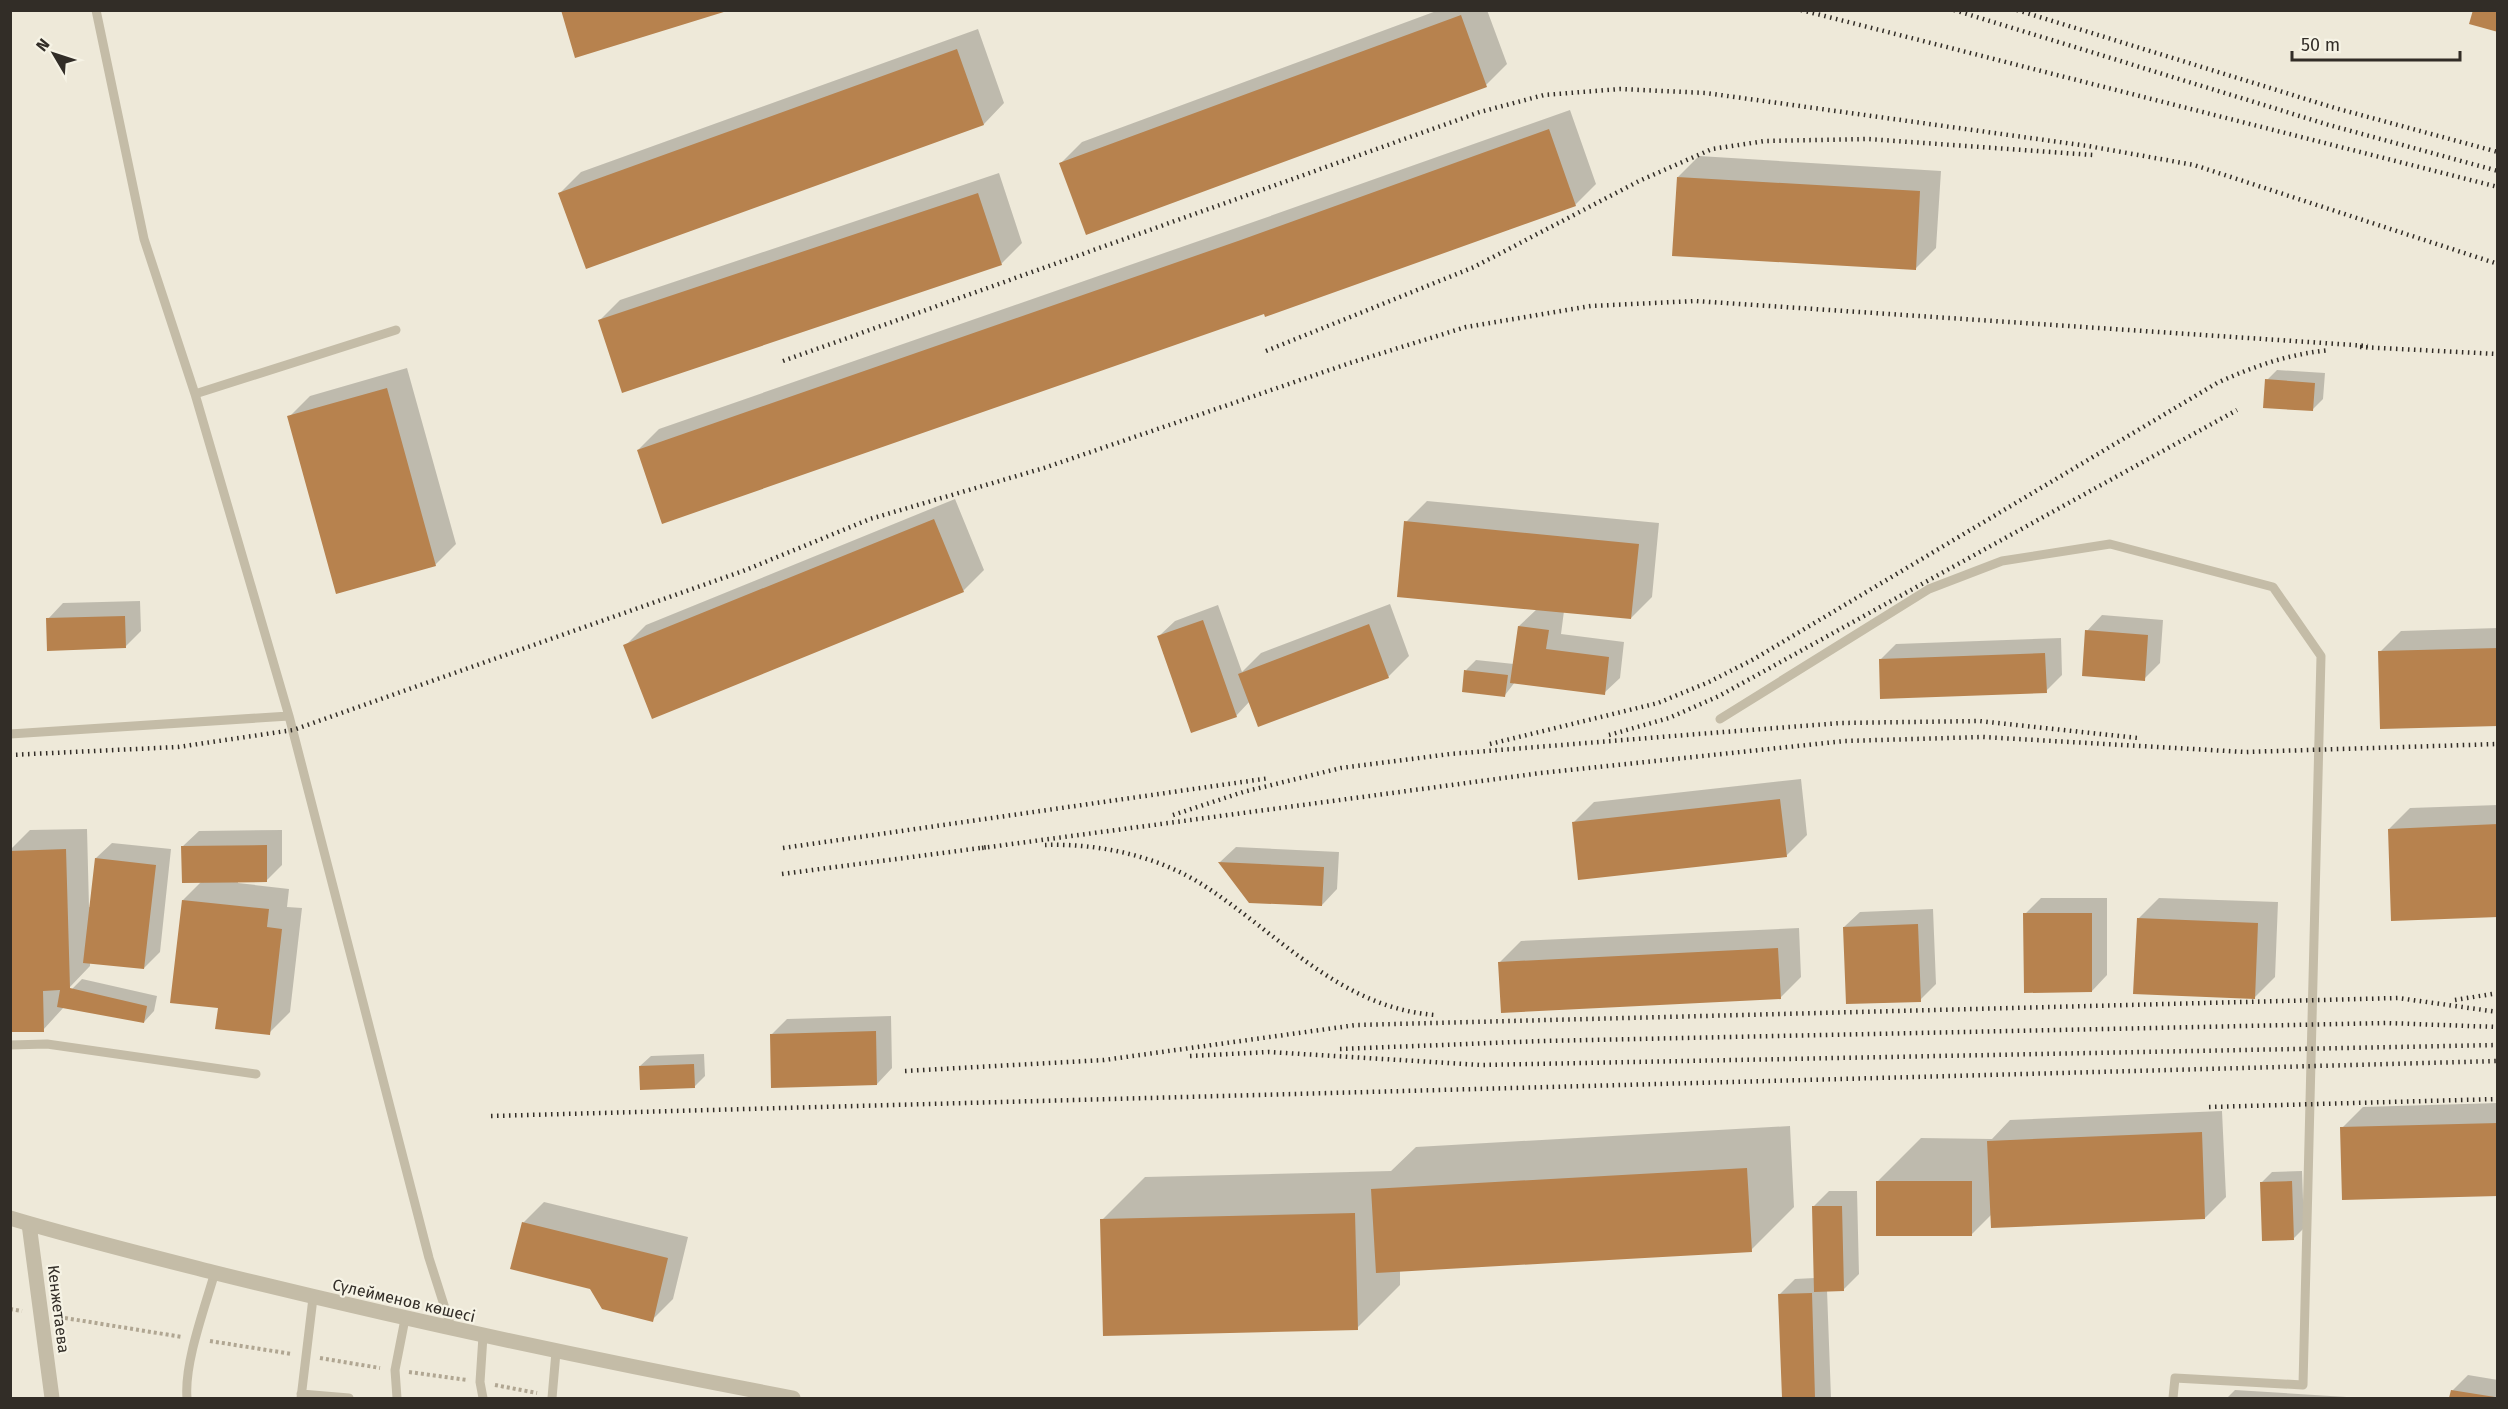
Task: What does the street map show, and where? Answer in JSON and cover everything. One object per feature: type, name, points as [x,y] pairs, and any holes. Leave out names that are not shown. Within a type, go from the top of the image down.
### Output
[{"type":"street","name":"Сүлейменов көшесі","points":[[10,1218],[313,1298],[452,1330],[793,1398]]},
{"type":"street","name":"Кенжетаева","points":[[29,1224],[52,1398]]},
{"type":"lane","points":[[96,10],[144,239],[195,394],[289,716],[429,1258],[452,1330]]},
{"type":"lane","points":[[195,394],[396,330]]},
{"type":"lane","points":[[1720,718],[1929,589],[2002,561],[2110,544],[2274,587],[2321,656],[2303,1385],[2175,1378],[2173,1398]]},
{"type":"lane","points":[[10,734],[289,716]]},
{"type":"lane","points":[[10,1045],[46,1044],[256,1074]]},
{"type":"lane","points":[[187,1398],[186,1388],[196,1339],[215,1272]]},
{"type":"lane","points":[[313,1298],[301,1396],[349,1398]]},
{"type":"lane","points":[[397,1398],[395,1370],[405,1319]]},
{"type":"lane","points":[[483,1336],[480,1382],[483,1398]]},
{"type":"lane","points":[[552,1397],[556,1352]]},
{"type":"path","points":[[10,1309],[480,1382],[552,1397]]},
{"type":"building","points":[[561,10],[727,10],[727,11],[575,58]]},
{"type":"building","points":[[2473,10],[2498,10],[2498,32],[2469,24]]},
{"type":"building","points":[[1461,15],[1487,87],[1086,235],[1059,163]]},
{"type":"building","points":[[957,49],[984,125],[586,269],[558,193]]},
{"type":"building","points":[[1549,129],[1576,206],[1265,317],[1264,314],[662,524],[637,450],[1238,241]]},
{"type":"building","points":[[1677,177],[1920,191],[1916,270],[1672,256]]},
{"type":"building","points":[[978,193],[1002,265],[622,393],[598,320]]},
{"type":"building","points":[[2265,379],[2315,383],[2313,411],[2263,408]]},
{"type":"building","points":[[387,388],[436,566],[336,594],[287,416]]},
{"type":"building","points":[[934,519],[964,592],[652,719],[623,645]]},
{"type":"building","points":[[1404,521],[1639,544],[1631,619],[1397,597]]},
{"type":"building","points":[[125,616],[126,648],[47,651],[46,618]]},
{"type":"building","points":[[1203,620],[1237,717],[1191,733],[1157,636]]},
{"type":"building","points":[[1369,624],[1389,678],[1258,727],[1238,674]]},
{"type":"building","points":[[1518,626],[1549,630],[1546,649],[1609,657],[1605,695],[1510,683]]},
{"type":"building","points":[[2085,630],[2148,635],[2145,681],[2082,676]]},
{"type":"building","points":[[2498,648],[2498,726],[2380,729],[2378,651]]},
{"type":"building","points":[[2045,653],[2047,693],[1880,699],[1879,659]]},
{"type":"building","points":[[1464,670],[1508,675],[1505,697],[1462,692]]},
{"type":"building","points":[[1780,799],[1787,857],[1578,880],[1572,822]]},
{"type":"building","points":[[2498,824],[2498,917],[2391,921],[2388,829]]},
{"type":"building","points":[[267,845],[267,882],[182,883],[181,846]]},
{"type":"building","points":[[66,849],[70,988],[147,1006],[144,1023],[57,1007],[60,990],[43,991],[44,1032],[11,1032],[10,851]]},
{"type":"building","points":[[95,858],[156,865],[144,969],[83,963]]},
{"type":"building","points":[[1218,862],[1324,867],[1322,906],[1249,903]]},
{"type":"building","points":[[182,900],[269,909],[267,927],[282,929],[270,1035],[215,1029],[218,1008],[170,1003]]},
{"type":"building","points":[[2023,913],[2092,913],[2092,992],[2024,993]]},
{"type":"building","points":[[2137,918],[2258,923],[2255,999],[2133,994]]},
{"type":"building","points":[[1918,924],[1921,1002],[1846,1004],[1843,927]]},
{"type":"building","points":[[1778,948],[1781,999],[1501,1013],[1498,962]]},
{"type":"building","points":[[876,1031],[877,1085],[771,1088],[770,1034]]},
{"type":"building","points":[[694,1064],[695,1088],[640,1090],[639,1066]]},
{"type":"building","points":[[2498,1123],[2498,1196],[2342,1200],[2340,1127]]},
{"type":"building","points":[[2202,1132],[2205,1219],[1991,1228],[1987,1141]]},
{"type":"building","points":[[1747,1168],[1752,1252],[1376,1273],[1371,1189]]},
{"type":"building","points":[[1876,1181],[1972,1181],[1972,1236],[1876,1236]]},
{"type":"building","points":[[2292,1181],[2294,1240],[2262,1241],[2260,1182]]},
{"type":"building","points":[[1812,1206],[1842,1206],[1844,1291],[1814,1292]]},
{"type":"building","points":[[1355,1213],[1358,1330],[1103,1336],[1100,1219]]},
{"type":"building","points":[[522,1222],[668,1258],[653,1322],[602,1309],[590,1289],[510,1269]]},
{"type":"building","points":[[1812,1293],[1815,1398],[1782,1398],[1778,1294]]},
{"type":"building","points":[[2451,1390],[2495,1397],[2495,1398],[2449,1398]]},
{"type":"railway","points":[[1801,10],[2498,187]]},
{"type":"railway","points":[[1954,10],[2329,125],[2498,171]]},
{"type":"railway","points":[[2017,10],[2335,108],[2498,152]]},
{"type":"railway","points":[[783,361],[1480,112],[1544,95],[1620,89],[1706,93],[2088,146],[2194,165],[2498,264]]},
{"type":"railway","points":[[1266,351],[1474,267],[1639,181],[1712,149],[1765,141],[1868,139],[2093,155]]},
{"type":"railway","points":[[10,755],[178,747],[293,730],[743,571],[870,519],[1044,468],[1350,363],[1466,327],[1591,306],[1695,301],[2368,346]]},
{"type":"railway","points":[[2360,347],[2498,354]]},
{"type":"railway","points":[[1490,744],[1658,703],[1709,682],[1754,659],[2217,383],[2272,362],[2300,354],[2330,350]]},
{"type":"railway","points":[[1609,735],[1669,718],[1719,696],[2237,410]]},
{"type":"railway","points":[[1173,815],[1243,792],[1341,768],[1450,754],[1698,734],[1841,723],[1979,721],[2138,738]]},
{"type":"railway","points":[[982,848],[1541,773],[1845,741],[1983,737],[2245,752],[2498,744]]},
{"type":"railway","points":[[783,848],[1270,778]]},
{"type":"railway","points":[[1045,845],[1106,849],[1167,866],[1203,885],[1340,983],[1369,998],[1401,1009],[1435,1015]]},
{"type":"railway","points":[[782,874],[988,847]]},
{"type":"railway","points":[[2455,1000],[2498,993]]},
{"type":"railway","points":[[905,1071],[1104,1060],[1356,1025],[2398,998],[2498,1012]]},
{"type":"railway","points":[[1340,1049],[1542,1041],[2386,1023],[2498,1027]]},
{"type":"railway","points":[[1190,1056],[1269,1052],[1481,1065],[2498,1045]]},
{"type":"railway","points":[[491,1116],[2498,1061]]},
{"type":"railway","points":[[2209,1107],[2498,1099]]}]
